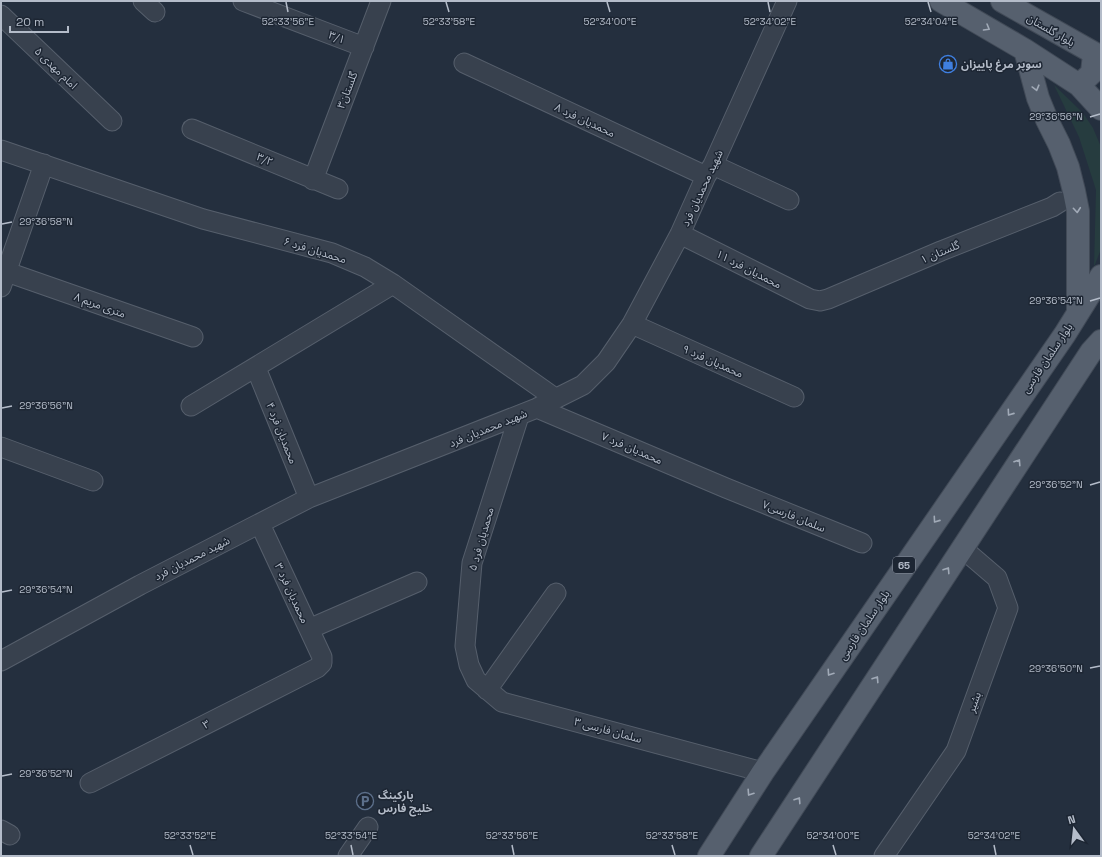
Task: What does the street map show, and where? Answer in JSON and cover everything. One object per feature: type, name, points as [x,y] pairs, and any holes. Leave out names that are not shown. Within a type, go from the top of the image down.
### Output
[{"type":"main road","points":[[941,1],[1025,50],[1079,85],[1101,110]]},
{"type":"main road","name":"بلوار گلستان","points":[[1002,1],[1097,56]]},
{"type":"main road","points":[[1025,50],[1038,98],[1068,166],[1074,191],[1078,211],[1078,313]]},
{"type":"main road","points":[[1079,85],[1092,73],[1097,56]]},
{"type":"main road","name":"بلوار سلمان فارسی","points":[[709,856],[763,772],[1078,313],[1101,276]]},
{"type":"main road","points":[[761,856],[1090,352],[1101,341]]},
{"type":"street","name":"۳/۱","points":[[243,1],[364,47]]},
{"type":"street","name":"گلستان۳","points":[[313,180],[381,1]]},
{"type":"street","name":"شهید محمدیان فرد","points":[[1,661],[140,585],[309,498],[519,416],[583,385],[606,362],[632,324],[680,234],[787,1]]},
{"type":"street","name":"۵ امام مهدی","points":[[1,15],[112,121]]},
{"type":"street","name":"۸ محمدیان فرد","points":[[464,63],[709,171],[789,200]]},
{"type":"street","name":"۳/۲","points":[[192,129],[338,189]]},
{"type":"street","name":"۶ محمدیان فرد","points":[[1,150],[204,218],[332,253],[366,267],[393,284],[555,398]]},
{"type":"street","points":[[4,279],[44,164]]},
{"type":"street","name":"۱ گلستان","points":[[820,301],[828,299],[1060,202]]},
{"type":"street","name":"۱۱ محمدیان فرد","points":[[680,234],[810,299],[820,301]]},
{"type":"street","name":"۸ متری مریم","points":[[4,279],[193,338]]},
{"type":"street","points":[[191,406],[393,284]]},
{"type":"street","name":"۹ محمدیان فرد","points":[[632,324],[794,397]]},
{"type":"street","name":"۴ محمدیان فرد","points":[[256,368],[309,498]]},
{"type":"street","name":"۷ محمدیان فرد","points":[[537,408],[726,488]]},
{"type":"street","name":"۵ محمدیان فرد","points":[[469,665],[465,646],[472,563],[519,416]]},
{"type":"street","points":[[1,447],[93,481]]},
{"type":"street","name":"سلمان فارسی۷","points":[[726,488],[862,543]]},
{"type":"street","name":"۳ محمدیان فرد","points":[[260,524],[322,657],[322,663]]},
{"type":"street","name":"بشیر","points":[[884,856],[956,751],[1008,608],[998,578],[962,548]]},
{"type":"street","points":[[308,629],[417,582]]},
{"type":"street","points":[[487,690],[556,593]]},
{"type":"street","name":"۳","points":[[90,783],[317,668],[322,663]]},
{"type":"street","name":"۳ سلمان فارسی","points":[[469,665],[476,680],[502,702],[763,772]]},
{"type":"street","points":[[348,856],[368,827]]},
{"type":"green space","points":[[1054,85],[1083,113],[1093,128],[1101,147],[1101,249],[1094,267],[1096,190],[1079,137]]},
{"type":"place","name":"سوپر مرغ پاییزان","points":[[948,64]]},
{"type":"place","name":"پارکینگ خلیج فارس","points":[[365,801]]}]
